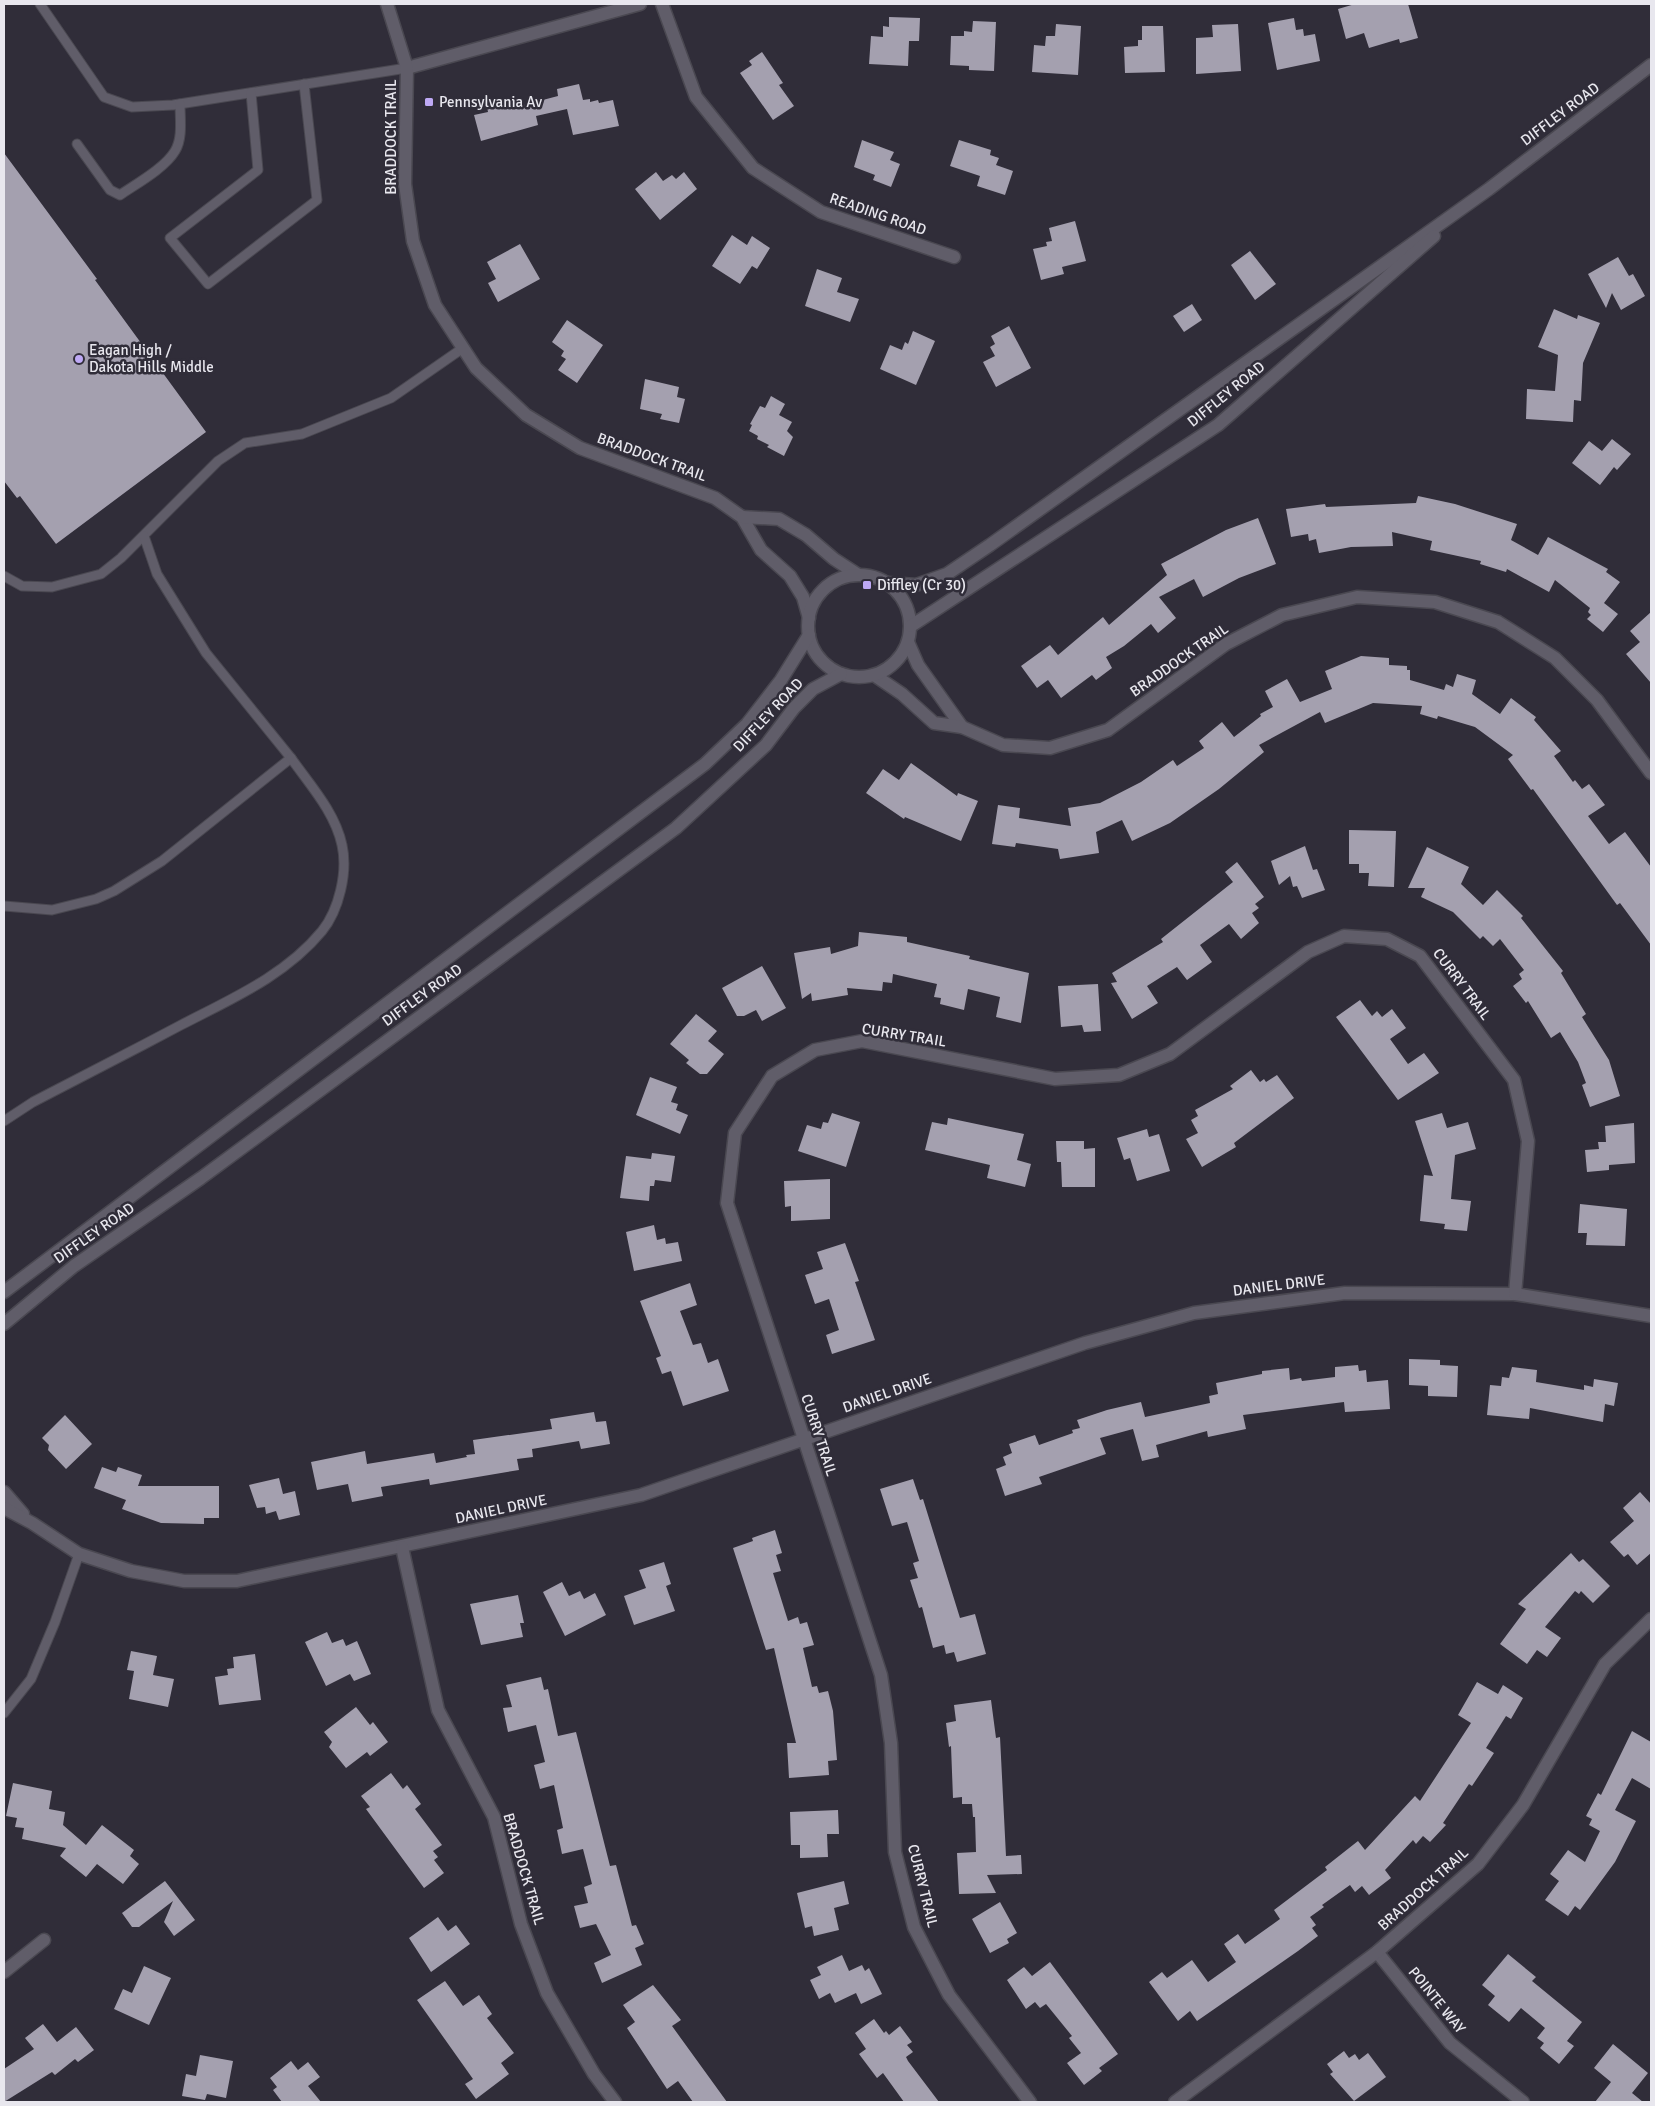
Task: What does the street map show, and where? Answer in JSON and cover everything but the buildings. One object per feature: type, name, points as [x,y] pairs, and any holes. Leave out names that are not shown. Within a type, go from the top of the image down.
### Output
[{"type":"street","name":"BRADDOCK TRAIL","points":[[386,4],[407,68],[405,184],[413,241],[435,305],[476,368],[526,415],[580,448],[715,498],[742,517],[761,550],[790,576],[803,597],[808,618]]},
{"type":"street","points":[[407,68],[640,4]]},
{"type":"street","name":"READING ROAD","points":[[662,4],[696,97],[753,168],[821,212],[954,257]]},
{"type":"street","name":"DIFFLEY ROAD","points":[[888,583],[916,585],[947,574],[1488,189],[1651,65]]},
{"type":"street","name":"DIFFLEY ROAD","points":[[911,626],[1218,425],[1488,189]]},
{"type":"street","points":[[742,517],[779,519],[806,535],[834,559],[857,574]]},
{"type":"street","points":[[857,574],[874,576],[888,583],[900,595],[908,610],[911,626],[908,642],[900,656],[889,668],[874,675],[858,677],[841,674],[826,665],[815,652],[809,635],[808,618],[814,601],[825,588],[840,578],[857,574]]},
{"type":"street","name":"BRADDOCK TRAIL","points":[[874,675],[896,688],[934,723],[962,727],[1003,745],[1050,748],[1108,730],[1226,644],[1282,615],[1357,597],[1434,602],[1498,622],[1555,658],[1597,700],[1651,773]]},
{"type":"street","name":"DIFFLEY ROAD","points":[[4,1292],[706,764],[753,717],[781,680],[809,635]]},
{"type":"street","points":[[908,642],[918,665],[962,727]]},
{"type":"street","name":"DIFFLEY ROAD","points":[[4,1324],[74,1266],[201,1178],[676,828],[766,745],[794,708],[813,689],[841,674]]},
{"type":"street","name":"CURRY TRAIL","points":[[1030,2102],[949,1995],[914,1927],[895,1852],[891,1743],[881,1675],[802,1438],[727,1203],[735,1133],[772,1076],[815,1050],[862,1042],[1055,1079],[1119,1075],[1170,1054],[1308,952],[1344,936],[1386,939],[1420,956],[1514,1080],[1528,1141],[1515,1294]]},
{"type":"street","name":"DANIEL DRIVE","points":[[4,1508],[32,1523],[79,1554],[131,1571],[184,1581],[237,1581],[640,1495],[802,1438],[1085,1343],[1194,1313],[1345,1293],[1515,1294],[1651,1316]]},
{"type":"street","name":"DANIEL DRIVE","points":[[4,1492],[32,1523]]},
{"type":"street","name":"BRADDOCK TRAIL","points":[[402,1547],[438,1710],[494,1817],[521,1924],[547,1993],[594,2074],[615,2102]]},
{"type":"street","name":"BRADDOCK TRAIL","points":[[1174,2102],[1377,1952],[1478,1864],[1523,1805],[1605,1664],[1651,1619]]},
{"type":"street","points":[[4,1972],[44,1940]]},
{"type":"street","name":"POINTE WAY","points":[[1377,1952],[1450,2044],[1523,2102]]},
{"type":"lane","points":[[40,4],[104,97],[132,107],[180,104],[407,68]]},
{"type":"lane","points":[[251,93],[258,170],[170,238],[208,284],[317,200],[304,84]]},
{"type":"lane","points":[[78,144],[110,190],[120,195],[142,181],[175,151],[180,132],[180,104]]},
{"type":"lane","points":[[4,576],[22,586],[52,588],[101,574],[144,536],[218,461],[245,443],[302,434],[391,398],[463,348]]},
{"type":"lane","points":[[4,1121],[33,1102],[253,988],[296,959],[323,930],[335,908],[343,876],[342,846],[332,815],[291,758],[206,653],[157,574],[144,536]]},
{"type":"lane","points":[[4,906],[52,910],[96,899],[114,891],[162,861],[291,758]]},
{"type":"lane","points":[[4,1713],[31,1679],[55,1622],[79,1554]]},
{"type":"place","name":"Pennsylvania Av","points":[[429,102]]},
{"type":"place","name":"Eagan High / Dakota Hills Middle","points":[[79,359]]},
{"type":"place","name":"Diffley (Cr 30)","points":[[867,585]]}]
